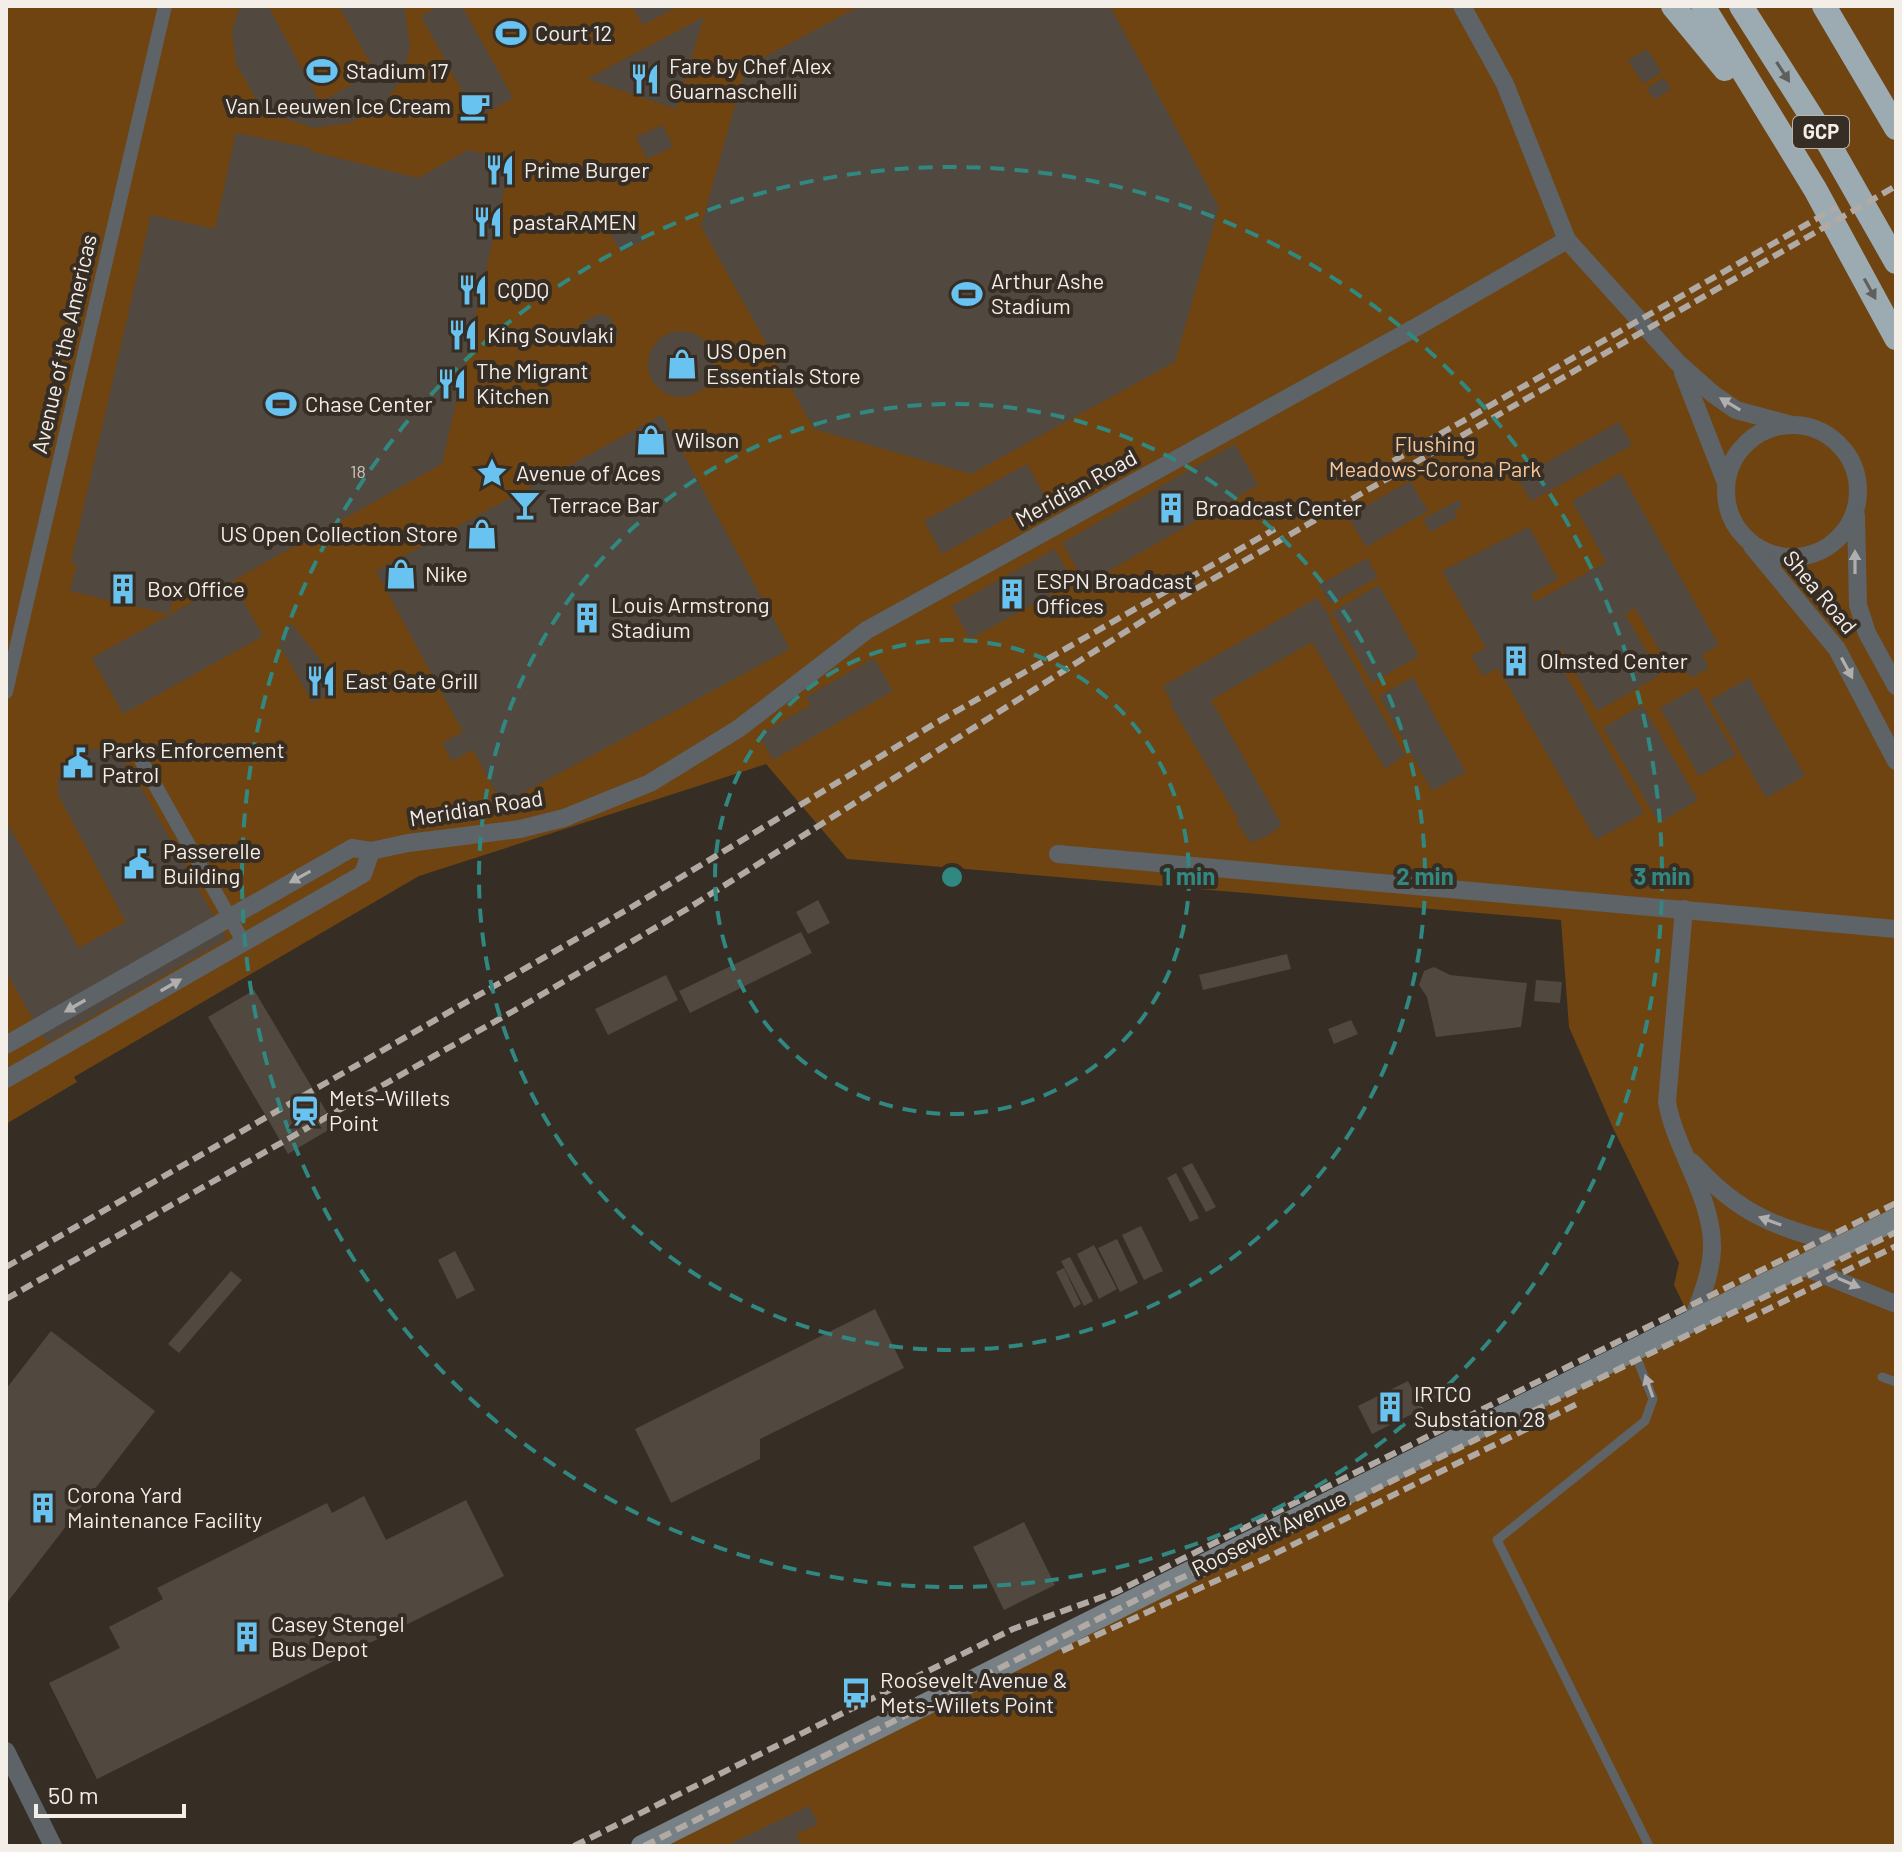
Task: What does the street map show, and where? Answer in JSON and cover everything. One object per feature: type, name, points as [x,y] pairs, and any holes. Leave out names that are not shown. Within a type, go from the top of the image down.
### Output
[{"type":"highway","points":[[1673,6],[1715,55],[1844,241]]},
{"type":"highway","name":"GCP","points":[[1703,6],[1844,241],[1896,338]]},
{"type":"highway","name":"GCP","points":[[1741,6],[1830,146],[1896,262]]},
{"type":"highway","points":[[1824,6],[1896,128]]},
{"type":"main road","name":"Roosevelt Avenue","points":[[642,1846],[1896,1219]]},
{"type":"street","name":"Avenue of the Americas","points":[[6,692],[165,6]]},
{"type":"street","points":[[1462,6],[1505,84],[1567,240],[1678,363],[1736,410],[1828,436],[1848,455],[1857,480],[1856,512],[1841,536],[1830,546],[1808,556],[1774,555],[1748,541],[1732,520],[1726,484],[1696,398],[1678,363]]},
{"type":"street","name":"Meridian Road","points":[[6,1045],[352,848],[371,851],[408,843],[520,829],[564,818],[650,783],[738,729],[867,630],[1420,325],[1567,240]]},
{"type":"street","points":[[1726,484],[1736,456],[1752,439],[1771,428],[1792,425]]},
{"type":"street","name":"Shea Road","points":[[1856,512],[1858,605],[1867,633],[1896,686]]},
{"type":"street","name":"Shea Road","points":[[1748,541],[1837,649],[1896,761]]},
{"type":"street","points":[[141,760],[244,943]]},
{"type":"street","points":[[6,1079],[363,874],[371,851]]},
{"type":"street","points":[[1058,854],[1896,929]]},
{"type":"street","points":[[1684,909],[1667,1102],[1707,1215],[1712,1241],[1711,1262],[1692,1322]]},
{"type":"street","points":[[1684,1154],[1722,1195],[1747,1212],[1845,1245]]},
{"type":"street","points":[[1801,1266],[1896,1304]]},
{"type":"street","points":[[6,1751],[53,1846]]},
{"type":"lane","points":[[1634,1351],[1653,1399],[1645,1421],[1497,1540],[1649,1846]]},
{"type":"lane","points":[[1882,1377],[1896,1382]]},
{"type":"green space","name":"Flushing Meadows-Corona Park","points":[[6,6],[1896,6],[1896,1846],[642,1846],[1692,1322],[1674,1285],[1679,1263],[1613,1128],[1569,1027],[1561,920],[847,859],[766,764],[419,876],[74,1077],[77,1082],[6,1124]]},
{"type":"building","name":"Stadium 17","points":[[240,6],[268,6],[320,102],[375,72],[339,6],[404,6],[410,46],[403,77],[380,109],[349,123],[314,128],[280,117],[255,97],[236,64],[232,31]]},
{"type":"building","points":[[439,6],[462,6],[513,98],[477,118],[421,16]]},
{"type":"building","points":[[632,6],[678,6],[643,25]]},
{"type":"building","name":"Arthur Ashe Stadium","points":[[860,6],[1110,6],[1219,207],[1175,362],[971,474],[814,429],[701,226],[746,67]]},
{"type":"building","points":[[704,17],[676,109],[587,79]]},
{"type":"building","points":[[1647,49],[1662,72],[1643,84],[1628,60]]},
{"type":"building","points":[[1664,78],[1671,89],[1654,100],[1647,88]]},
{"type":"building","points":[[663,125],[673,147],[647,159],[636,137]]},
{"type":"building","name":"Chase Center","points":[[236,133],[311,148],[310,151],[418,178],[468,150],[511,160],[442,464],[232,581],[263,636],[123,714],[92,658],[207,594],[176,587],[169,614],[70,591],[77,564],[71,562],[151,215],[215,229]]},
{"type":"building","points":[[628,219],[630,223],[634,220],[645,240],[624,251],[619,249],[608,229]]},
{"type":"building","points":[[601,313],[603,317],[608,314],[619,334],[598,345],[596,341],[592,342],[582,323]]},
{"type":"building","name":"US Open Essentials Store","points":[[674,331],[688,331],[700,336],[709,345],[714,364],[712,377],[705,388],[688,397],[674,397],[662,392],[653,383],[648,371],[648,357],[653,345],[662,336]]},
{"type":"building","name":"Louis Armstrong Stadium","points":[[662,415],[790,649],[502,804],[473,750],[452,761],[442,743],[463,732],[376,571]]},
{"type":"building","points":[[1619,422],[1632,445],[1531,501],[1518,478]]},
{"type":"building","name":"Broadcast Center","points":[[1235,444],[1258,485],[1086,584],[1062,543]]},
{"type":"building","name":"ESPN Broadcast Offices","points":[[1027,464],[1045,497],[942,554],[924,521]]},
{"type":"building","name":"Olmsted Center","points":[[1621,473],[1719,645],[1702,655],[1709,668],[1691,678],[1683,666],[1672,673],[1635,608],[1625,614],[1660,675],[1597,711],[1562,649],[1554,654],[1644,813],[1596,840],[1498,668],[1483,676],[1471,656],[1486,648],[1442,571],[1529,527],[1558,579],[1531,594],[1535,602],[1606,562],[1572,501]]},
{"type":"building","points":[[1410,481],[1428,511],[1366,547],[1348,516]]},
{"type":"building","points":[[1459,500],[1462,507],[1454,511],[1458,517],[1430,532],[1423,519]]},
{"type":"building","name":"ESPN Broadcast Offices","points":[[1055,549],[1073,582],[970,639],[952,606]]},
{"type":"building","points":[[1367,558],[1378,577],[1330,604],[1319,585]]},
{"type":"building","points":[[1379,585],[1419,656],[1372,683],[1332,612]]},
{"type":"building","points":[[1317,598],[1332,619],[1329,620],[1405,755],[1385,769],[1312,642],[1211,700],[1282,825],[1251,843],[1236,822],[1239,820],[1170,704],[1163,686]]},
{"type":"building","points":[[290,622],[336,679],[332,683],[336,689],[313,703],[279,644]]},
{"type":"building","points":[[874,658],[893,691],[773,760],[759,735],[811,705],[806,697]]},
{"type":"building","points":[[1413,677],[1466,772],[1432,791],[1379,696]]},
{"type":"building","points":[[1749,678],[1805,776],[1766,798],[1710,700]]},
{"type":"building","points":[[1697,687],[1736,755],[1699,776],[1660,708]]},
{"type":"building","points":[[1642,705],[1698,800],[1659,823],[1603,728]]},
{"type":"building","name":"Passerelle Building","points":[[93,749],[108,750],[130,768],[227,939],[47,1043],[6,972],[6,821],[79,948],[126,922],[58,795],[58,778],[65,764],[77,754]]},
{"type":"building","points":[[818,900],[830,923],[808,934],[796,912]]},
{"type":"building","points":[[801,932],[812,953],[690,1013],[679,991]]},
{"type":"building","points":[[1287,954],[1291,969],[1203,990],[1199,975]]},
{"type":"building","points":[[1434,967],[1450,975],[1527,983],[1521,1027],[1436,1037],[1427,997],[1419,985],[1424,971]]},
{"type":"building","points":[[666,975],[678,1000],[608,1035],[595,1009]]},
{"type":"building","points":[[1536,980],[1562,982],[1560,1003],[1534,1001]]},
{"type":"building","points":[[254,990],[335,1126],[288,1154],[208,1017]]},
{"type":"building","points":[[1351,1020],[1358,1034],[1334,1044],[1328,1029]]},
{"type":"building","points":[[1192,1163],[1216,1207],[1206,1212],[1182,1168]]},
{"type":"building","points":[[1176,1173],[1199,1218],[1190,1222],[1167,1178]]},
{"type":"building","points":[[1141,1226],[1163,1271],[1144,1280],[1122,1235]]},
{"type":"building","points":[[1117,1239],[1138,1283],[1120,1292],[1098,1248]]},
{"type":"building","points":[[1094,1245],[1117,1289],[1099,1299],[1077,1254]]},
{"type":"building","points":[[455,1251],[475,1290],[457,1299],[438,1260]]},
{"type":"building","points":[[1070,1257],[1093,1301],[1084,1306],[1061,1261]]},
{"type":"building","points":[[1064,1268],[1081,1304],[1074,1308],[1056,1272]]},
{"type":"building","points":[[231,1271],[242,1280],[179,1353],[168,1344]]},
{"type":"building","points":[[875,1309],[904,1368],[760,1439],[760,1459],[671,1503],[635,1429]]},
{"type":"building","name":"Corona Yard Maintenance Facility","points":[[51,1331],[155,1411],[6,1604],[6,1389]]},
{"type":"building","name":"IRTCO Substation 28","points":[[1408,1381],[1422,1409],[1372,1434],[1358,1406]]},
{"type":"building","name":"Casey Stengel Bus Depot","points":[[364,1496],[386,1540],[466,1500],[504,1576],[97,1779],[49,1683],[120,1648],[109,1627],[163,1599],[157,1588],[327,1503],[332,1513]]},
{"type":"building","points":[[1024,1522],[1055,1585],[1004,1610],[973,1547]]},
{"type":"building","points":[[809,1806],[818,1824],[796,1834],[802,1846],[725,1846]]},
{"type":"railway","points":[[6,1299],[524,1005],[687,909],[1171,603],[1896,186]]},
{"type":"railway","points":[[1393,461],[1837,207]]},
{"type":"railway","points":[[6,1267],[630,908],[934,724],[1275,529]]},
{"type":"railway","points":[[574,1846],[1013,1629],[1116,1592],[1896,1203]]},
{"type":"railway","points":[[644,1846],[1174,1581],[1305,1524],[1896,1232]]},
{"type":"railway","points":[[1746,1320],[1896,1246]]},
{"type":"railway","points":[[1062,1651],[1264,1559],[1581,1402]]},
{"type":"place","name":"Court 12","points":[[511,33]]},
{"type":"place","name":"Stadium 17","points":[[322,71]]},
{"type":"place","name":"Fare by Chef Alex Guarnaschelli","points":[[645,79]]},
{"type":"place","name":"Van Leeuwen Ice Cream","points":[[475,106]]},
{"type":"place","name":"Prime Burger","points":[[500,170]]},
{"type":"place","name":"pastaRAMEN","points":[[488,222]]},
{"type":"place","name":"CQDQ","points":[[473,290]]},
{"type":"place","name":"Arthur Ashe Stadium","points":[[967,294]]},
{"type":"place","name":"King Souvlaki","points":[[463,335]]},
{"type":"place","name":"US Open Essentials Store","points":[[682,364]]},
{"type":"place","name":"The Migrant Kitchen","points":[[452,384]]},
{"type":"place","name":"Chase Center","points":[[281,404]]},
{"type":"place","name":"Wilson","points":[[651,440]]},
{"type":"place","name":"Avenue of Aces","points":[[492,473]]},
{"type":"place","name":"Terrace Bar","points":[[525,505]]},
{"type":"place","name":"Broadcast Center","points":[[1171,508]]},
{"type":"place","name":"US Open Collection Store","points":[[482,534]]},
{"type":"place","name":"Nike","points":[[401,574]]},
{"type":"place","name":"Box Office","points":[[123,589]]},
{"type":"place","name":"ESPN Broadcast Offices","points":[[1012,594]]},
{"type":"place","name":"Louis Armstrong Stadium","points":[[587,618]]},
{"type":"place","name":"Olmsted Center","points":[[1516,661]]},
{"type":"place","name":"East Gate Grill","points":[[321,681]]},
{"type":"place","name":"Parks Enforcement Patrol","points":[[78,763]]},
{"type":"place","name":"Passerelle Building","points":[[139,864]]},
{"type":"place","name":"Mets–Willets Point","points":[[305,1111]]},
{"type":"place","name":"IRTCO Substation 28","points":[[1390,1407]]},
{"type":"place","name":"Corona Yard Maintenance Facility","points":[[43,1508]]},
{"type":"place","name":"Casey Stengel Bus Depot","points":[[247,1637]]},
{"type":"place","name":"Roosevelt Avenue & Mets-Willets Point","points":[[856,1693]]}]
